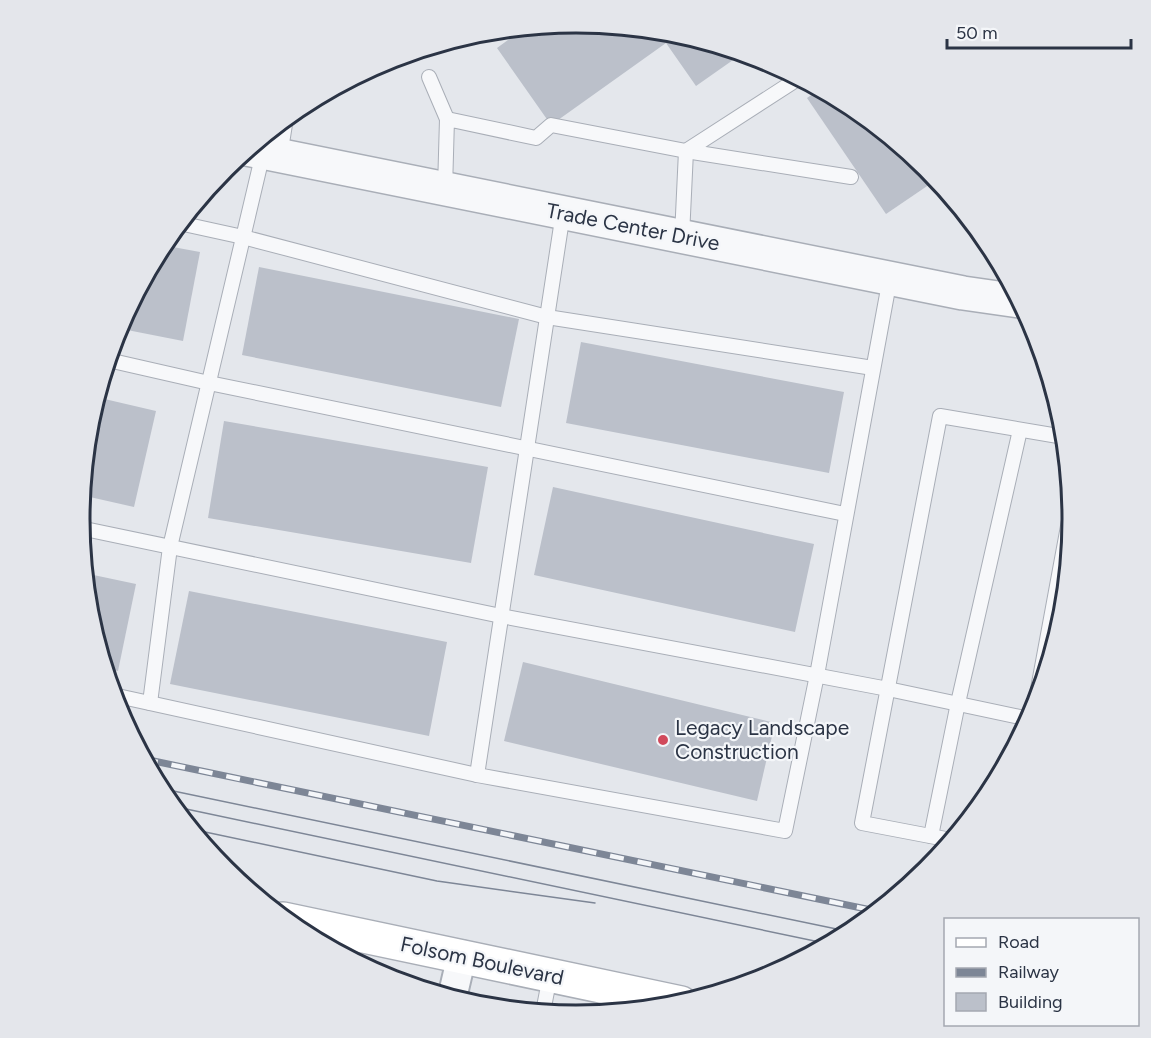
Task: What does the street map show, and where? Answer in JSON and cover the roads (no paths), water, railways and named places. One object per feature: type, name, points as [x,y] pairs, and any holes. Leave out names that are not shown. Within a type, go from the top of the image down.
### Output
[{"type":"main road","name":"Folsom Boulevard","points":[[306,923],[462,955],[655,998]]},
{"type":"street","name":"Trade Center Drive","points":[[263,153],[963,293],[1009,300]]},
{"type":"street","points":[[454,989],[462,955]]},
{"type":"lane","points":[[429,77],[447,119],[445,189]]},
{"type":"lane","points":[[686,151],[791,83]]},
{"type":"lane","points":[[447,119],[536,138],[551,124],[686,151],[851,177]]},
{"type":"lane","points":[[150,703],[170,547],[263,153],[271,140]]},
{"type":"lane","points":[[681,237],[686,151]]},
{"type":"lane","points":[[477,775],[563,213]]},
{"type":"lane","points":[[188,225],[243,237],[547,317],[873,368]]},
{"type":"lane","points":[[123,698],[477,775],[785,831],[817,675],[890,278]]},
{"type":"lane","points":[[115,362],[845,514]]},
{"type":"lane","points":[[941,839],[862,823],[940,416],[1054,435]]},
{"type":"lane","points":[[931,837],[958,703],[1020,430]]},
{"type":"lane","points":[[90,530],[501,616],[817,675],[1020,716]]},
{"type":"lane","points":[[545,1004],[550,975]]},
{"type":"tram line","points":[[172,791],[836,929]]},
{"type":"tram line","points":[[185,809],[816,941]]},
{"type":"tram line","points":[[204,832],[437,881],[595,903]]},
{"type":"railway","points":[[155,761],[866,909]]},
{"type":"place","name":"Legacy Landscape Construction","points":[[663,740]]}]
